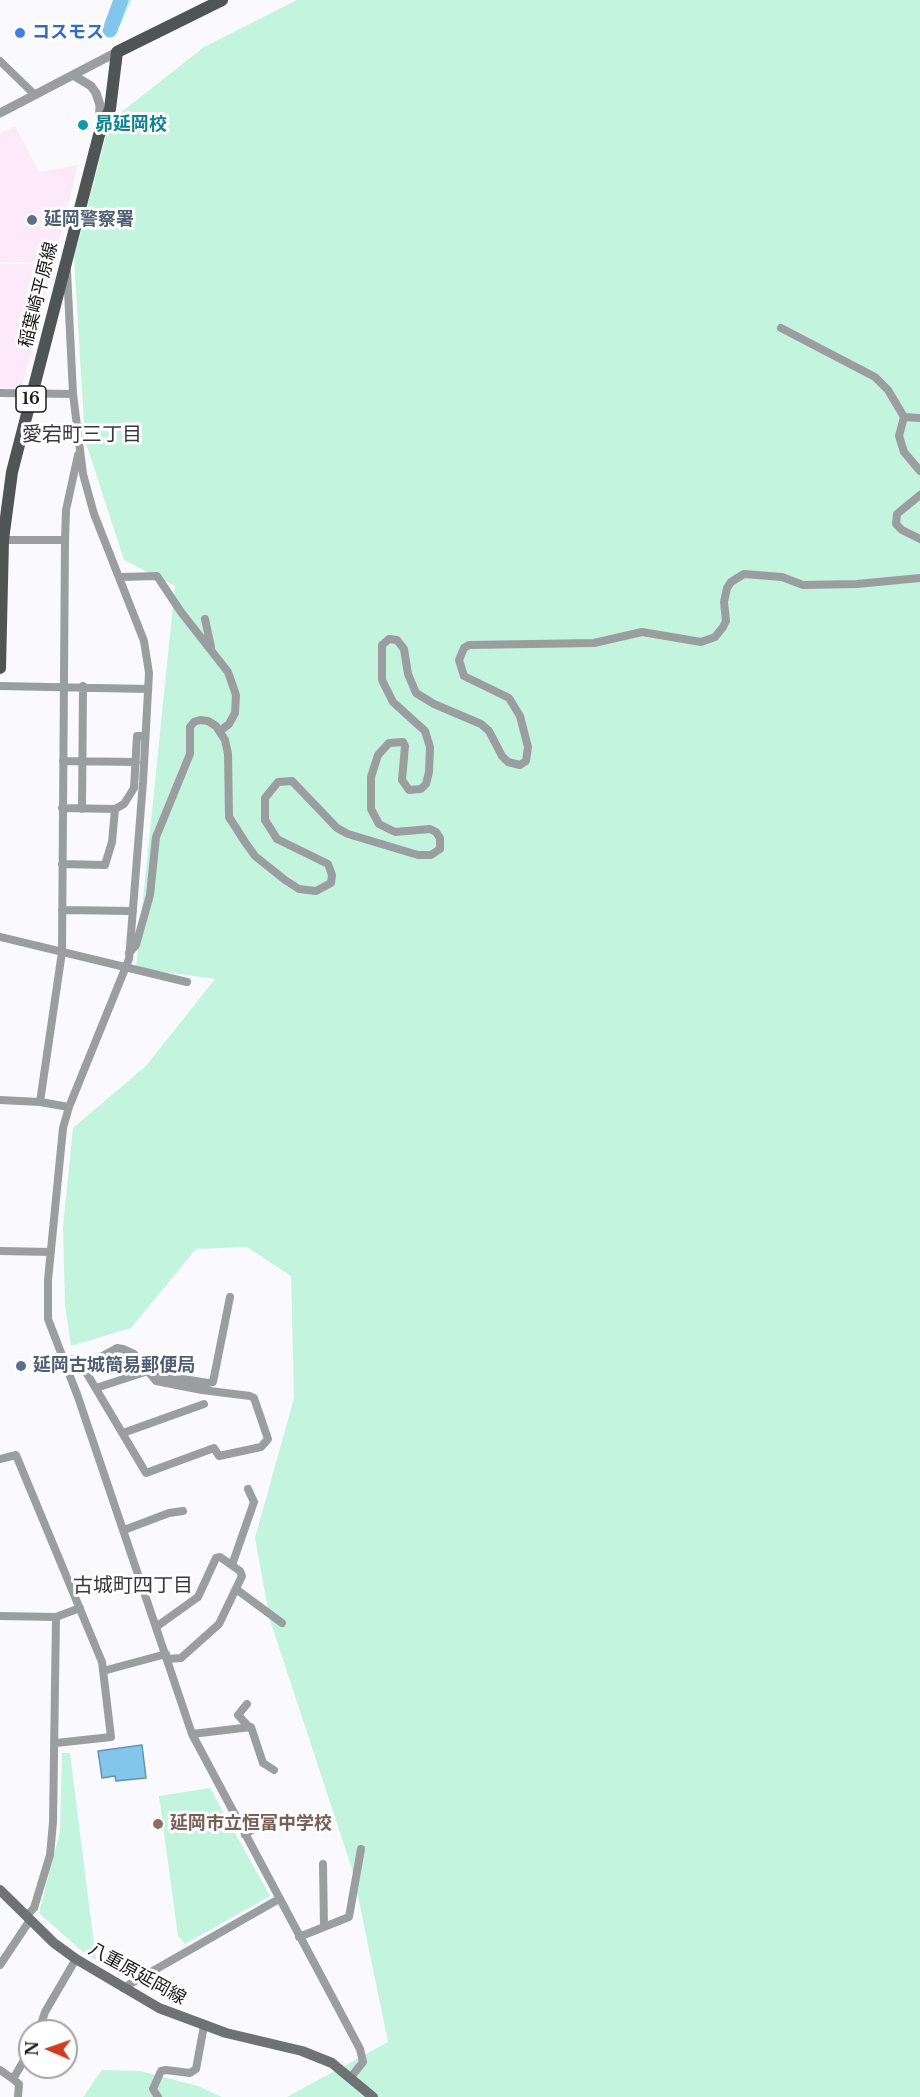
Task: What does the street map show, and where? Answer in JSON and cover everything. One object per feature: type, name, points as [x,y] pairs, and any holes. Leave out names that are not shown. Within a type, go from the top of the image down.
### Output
[{"type":"main road","points":[[117,52],[222,0]]},
{"type":"main road","name":"稲葉崎平原線","points":[[0,668],[2,540],[12,472],[99,135],[110,109],[117,52]]},
{"type":"main road","name":"八重原延岡線","points":[[0,1890],[28,1918],[76,1959],[159,2008],[204,2026],[302,2051],[332,2063],[373,2097]]},
{"type":"street","points":[[0,113],[117,52]]},
{"type":"street","points":[[0,61],[35,95]]},
{"type":"street","points":[[73,75],[91,86],[96,93],[100,105],[99,135]]},
{"type":"street","points":[[67,258],[79,448],[94,514],[121,577],[146,648],[148,689],[129,953],[126,968],[69,1107],[60,1155],[46,1306],[48,1318],[124,1530],[192,1734],[360,2049],[363,2062],[351,2078]]},
{"type":"street","points":[[781,328],[875,377],[888,390],[903,417],[899,436],[901,447],[920,471]]},
{"type":"street","points":[[0,393],[74,394]]},
{"type":"street","points":[[903,417],[920,418]]},
{"type":"street","points":[[40,1102],[62,952],[65,540],[67,501],[79,448]]},
{"type":"street","points":[[920,495],[897,514],[896,524],[902,530],[920,539]]},
{"type":"street","points":[[2,540],[65,540]]},
{"type":"street","points":[[129,953],[136,945],[150,895],[156,837],[190,754],[190,727],[204,720],[220,731],[228,754],[227,802],[229,817],[234,828],[255,856],[270,869],[299,889],[316,891],[331,883],[332,875],[328,864],[277,840],[265,820],[265,798],[278,782],[292,781],[337,828],[348,834],[418,855],[431,855],[440,849],[440,838],[436,832],[430,829],[395,832],[380,824],[371,809],[371,777],[378,756],[389,743],[403,742],[405,746],[402,780],[409,790],[421,789],[426,784],[429,772],[430,747],[425,731],[393,702],[382,680],[382,645],[389,639],[397,640],[404,649],[408,674],[416,693],[434,704],[481,724],[489,731],[502,756],[508,762],[520,765],[526,761],[528,747],[520,716],[509,699],[464,676],[459,660],[464,648],[469,645],[594,643],[642,632],[702,642],[715,637],[723,627],[726,621],[724,602],[727,588],[731,582],[744,574],[782,577],[802,585],[857,584],[920,578]]},
{"type":"street","points":[[121,577],[157,576],[228,672],[236,695],[233,719],[220,731]]},
{"type":"street","points":[[205,619],[212,652]]},
{"type":"street","points":[[0,686],[148,689]]},
{"type":"street","points":[[82,686],[82,809]]},
{"type":"street","points":[[63,808],[115,809],[124,804],[134,788],[137,736],[145,736]]},
{"type":"street","points":[[63,761],[136,762]]},
{"type":"street","points":[[62,864],[105,864],[112,842],[115,809]]},
{"type":"street","points":[[62,910],[133,911]]},
{"type":"street","points":[[0,937],[187,982]]},
{"type":"street","points":[[0,1100],[40,1102],[69,1107]]},
{"type":"street","points":[[0,1251],[51,1252]]},
{"type":"street","points":[[96,1388],[145,1370],[208,1383],[213,1382],[230,1298]]},
{"type":"street","points":[[64,1358],[80,1361],[83,1367],[123,1433],[146,1473],[214,1448],[219,1456],[261,1447],[268,1439],[254,1398],[156,1381],[134,1354],[123,1348],[117,1348],[83,1367]]},
{"type":"street","points":[[123,1433],[204,1404]]},
{"type":"street","points":[[0,1459],[16,1455],[102,1662],[111,1737],[56,1743]]},
{"type":"street","points":[[232,1565],[254,1502],[248,1489]]},
{"type":"street","points":[[124,1530],[169,1513],[183,1511]]},
{"type":"street","points":[[103,1671],[167,1656],[181,1658],[219,1624],[242,1576],[240,1571],[220,1557],[216,1558],[198,1597],[156,1627]]},
{"type":"street","points":[[236,1589],[282,1623]]},
{"type":"street","points":[[0,1616],[56,1617],[80,1608]]},
{"type":"street","points":[[0,1965],[34,1908],[50,1855],[56,1743],[56,1617]]},
{"type":"street","points":[[247,1704],[238,1715],[249,1727],[263,1763],[274,1770]]},
{"type":"street","points":[[192,1734],[249,1727]]},
{"type":"street","points":[[244,1835],[267,1818]]},
{"type":"street","points":[[299,1937],[349,1917],[361,1849]]},
{"type":"street","points":[[323,1864],[324,1927]]},
{"type":"street","points":[[123,1988],[279,1899]]},
{"type":"street","points":[[43,2019],[76,1959]]},
{"type":"street","points":[[158,2097],[153,2089],[161,2071],[190,2073],[196,2069],[204,2026]]},
{"type":"street","points":[[0,2070],[19,2084],[18,2097]]},
{"type":"street","points":[[13,2079],[18,2070]]},
{"type":"shaded area","name":"延岡警察署","points":[[15,126],[39,172],[78,165],[54,262],[0,262],[0,133]]},
{"type":"shaded area","points":[[54,263],[23,384],[17,388],[0,388],[0,264]]},
{"type":"green space","points":[[120,0],[132,0],[119,27],[113,28]]},
{"type":"green space","points":[[297,0],[920,0],[920,2097],[287,2097],[388,2042],[353,1872],[270,1620],[255,1538],[294,1398],[291,1276],[247,1247],[196,1249],[131,1328],[71,1346],[65,1305],[63,1227],[73,1128],[146,1066],[215,979],[136,968],[175,586],[124,560],[85,440],[74,257],[110,121],[204,47]]},
{"type":"green space","points":[[62,1753],[70,1753],[96,1960],[84,1953],[39,1913],[60,1832]]},
{"type":"green space","points":[[210,1788],[270,1896],[185,1944],[178,1936],[159,1796]]},
{"type":"green space","points":[[102,2070],[140,2071],[198,2086],[222,2097],[83,2097]]},
{"type":"water","points":[[142,1745],[146,1778],[116,1781],[115,1776],[102,1778],[98,1751]]},
{"type":"waterway","points":[[110,30],[121,0]]},
{"type":"place","name":"コスモス","points":[[20,33]]},
{"type":"place","name":"昴延岡校","points":[[83,125]]},
{"type":"place","name":"延岡警察署","points":[[32,220]]},
{"type":"place","name":"延岡古城簡易郵便局","points":[[21,1366]]},
{"type":"place","name":"延岡市立恒富中学校","points":[[158,1824]]},
{"type":"district","name":"愛宕町三丁目","points":[[82,435]]},
{"type":"district","name":"古城町四丁目","points":[[133,1586]]}]
